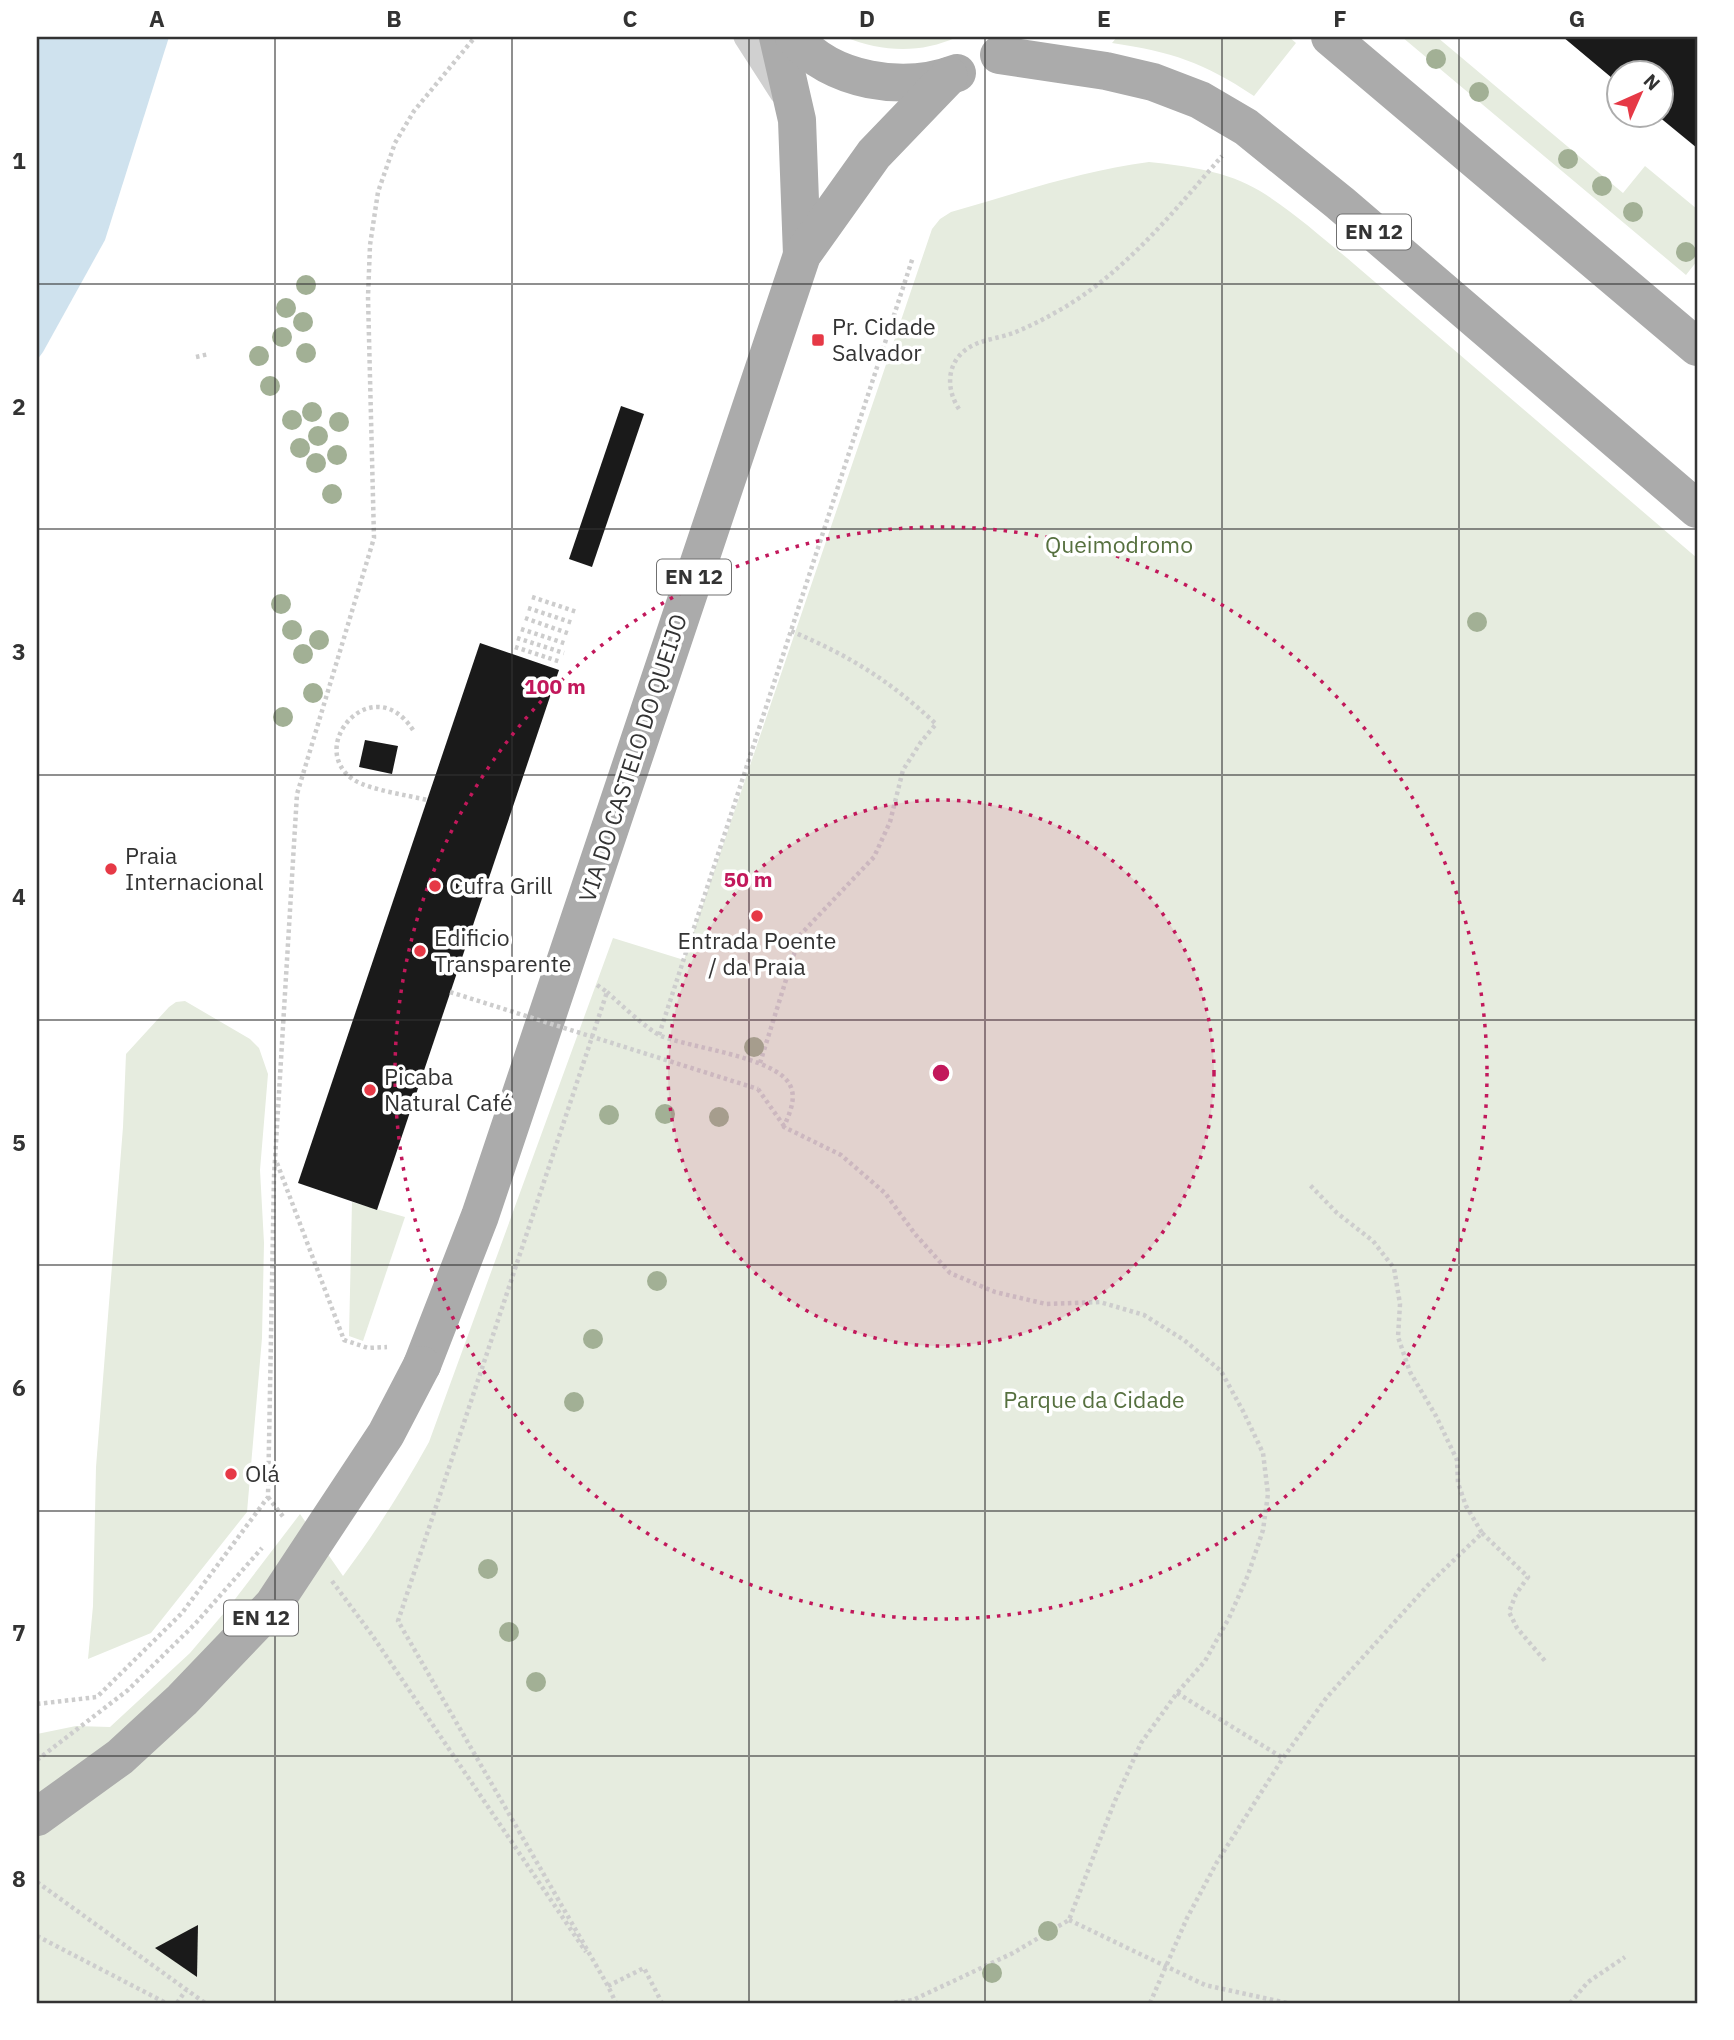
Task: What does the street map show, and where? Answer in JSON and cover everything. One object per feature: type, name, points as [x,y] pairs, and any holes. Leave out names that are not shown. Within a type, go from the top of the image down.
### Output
[{"type":"main road","name":"VIA DO CASTELO DO QUEIJO","points":[[778,37],[797,120],[802,255]]},
{"type":"main road","name":"EN 12","points":[[794,37],[823,63],[875,81],[924,82],[949,76],[1013,46],[1153,82],[1200,100],[1246,127],[1340,203],[1697,509]]},
{"type":"main road","points":[[1330,37],[1697,347]]},
{"type":"main road","name":"VIA DO CASTELO DO QUEIJO","points":[[37,1817],[120,1757],[182,1700],[273,1605],[386,1434],[422,1365],[480,1216],[802,255],[874,155],[949,76]]},
{"type":"lane","points":[[745,37],[797,120]]},
{"type":"path","points":[[37,1704],[97,1697],[182,1613],[268,1497],[275,1158],[297,794],[374,538],[368,297],[370,245],[378,192],[395,143],[414,111],[475,37]]},
{"type":"path","points":[[959,409],[952,399],[950,380],[962,352],[971,346],[1038,322],[1096,286],[1151,236],[1229,147]]},
{"type":"path","points":[[659,1035],[913,257]]},
{"type":"path","points":[[196,357],[209,354]]},
{"type":"path","points":[[532,597],[577,612]]},
{"type":"path","points":[[528,608],[573,623]]},
{"type":"path","points":[[525,618],[570,634]]},
{"type":"path","points":[[521,629],[567,644]]},
{"type":"path","points":[[760,1063],[800,935],[874,857],[890,822],[903,770],[936,724],[908,698],[870,670],[831,648],[791,631]]},
{"type":"path","points":[[517,638],[564,653]]},
{"type":"path","points":[[515,647],[561,662]]},
{"type":"path","points":[[413,730],[404,717],[392,709],[360,709],[346,722],[338,737],[335,751],[341,766],[352,779],[364,785],[427,800]]},
{"type":"path","points":[[596,985],[659,1035],[760,1063],[778,1072],[790,1086],[793,1103],[784,1127]]},
{"type":"path","points":[[450,992],[758,1089],[784,1127],[841,1155],[876,1185],[950,1273],[995,1292],[1046,1304],[1100,1302],[1144,1315],[1184,1340],[1221,1371],[1263,1453],[1268,1494],[1263,1530],[1248,1575],[1229,1618],[1205,1661],[1177,1693],[1141,1743],[1069,1920],[1013,1953],[914,2002],[891,2003]]},
{"type":"path","points":[[607,992],[398,1620],[616,2003]]},
{"type":"path","points":[[275,1158],[344,1340],[368,1348],[387,1347],[381,1358]]},
{"type":"path","points":[[1309,1184],[1337,1213],[1373,1241],[1394,1268],[1400,1304],[1398,1337],[1410,1372],[1436,1416],[1457,1460],[1458,1483],[1466,1506],[1482,1532],[1528,1577],[1516,1594],[1509,1612],[1517,1628],[1545,1661]]},
{"type":"path","points":[[282,1521],[289,1510]]},
{"type":"path","points":[[1150,2003],[1187,1918],[1217,1862],[1283,1758],[1327,1697],[1427,1585],[1482,1532]]},
{"type":"path","points":[[37,1760],[128,1690],[195,1625],[267,1542]]},
{"type":"path","points":[[372,1635],[608,1986]]},
{"type":"path","points":[[1177,1693],[1283,1758]]},
{"type":"path","points":[[37,1882],[205,2003]]},
{"type":"path","points":[[1069,1920],[1205,1986],[1287,2003]]},
{"type":"path","points":[[37,1936],[166,2003]]},
{"type":"path","points":[[1570,2003],[1588,1982],[1625,1957]]},
{"type":"path","points":[[608,1986],[644,1968],[662,2003]]},
{"type":"path","points":[[177,2003],[186,1990]]},
{"type":"green space","points":[[845,37],[957,37],[929,46],[901,49],[873,46]]},
{"type":"green space","points":[[1117,37],[1289,37],[1296,43],[1254,96],[1219,75],[1186,60],[1152,50],[1112,43]]},
{"type":"green space","points":[[1402,37],[1437,37],[1623,193],[1645,166],[1697,209],[1697,261],[1686,275]]},
{"type":"green space","name":"Parque da Cidade","points":[[1149,162],[1220,174],[1247,184],[1283,206],[1697,558],[1697,2003],[37,2003],[37,1734],[76,1726],[110,1727],[190,1653],[300,1514],[343,1576],[409,1477],[429,1442],[613,938],[684,960],[932,229],[940,219],[951,212],[1074,177]]},
{"type":"green space","points":[[185,1001],[250,1039],[259,1048],[268,1074],[260,1170],[264,1243],[262,1338],[247,1512],[151,1633],[88,1659],[93,1606],[96,1467],[123,1127],[126,1054],[169,1007],[176,1002]]},
{"type":"green space","points":[[352,1202],[405,1217],[363,1341],[349,1336]]},
{"type":"water","points":[[37,37],[169,37],[105,240],[37,360]]},
{"type":"building","points":[[1563,37],[1697,37],[1697,148],[1674,129],[1674,60],[1604,60],[1604,71]]},
{"type":"building","points":[[621,406],[644,414],[592,567],[569,559]]},
{"type":"building","name":"Edificio Transparente","points":[[480,643],[559,670],[377,1210],[298,1183]]},
{"type":"building","points":[[365,740],[398,746],[392,774],[359,767]]},
{"type":"building","points":[[198,1925],[197,1977],[155,1948]]},
{"type":"place","name":"Pr. Cidade Salvador","points":[[818,340]]},
{"type":"place","name":"Praia Internacional","points":[[111,869]]},
{"type":"place","name":"Cufra Grill","points":[[435,886]]},
{"type":"place","name":"Entrada Poente / da Praia","points":[[757,916]]},
{"type":"place","name":"Edificio Transparente","points":[[420,951]]},
{"type":"place","name":"Picaba Natural Café","points":[[370,1090]]},
{"type":"place","name":"Olá","points":[[231,1474]]},
{"type":"park label","name":"Queimodromo","points":[[1119,545]]}]
